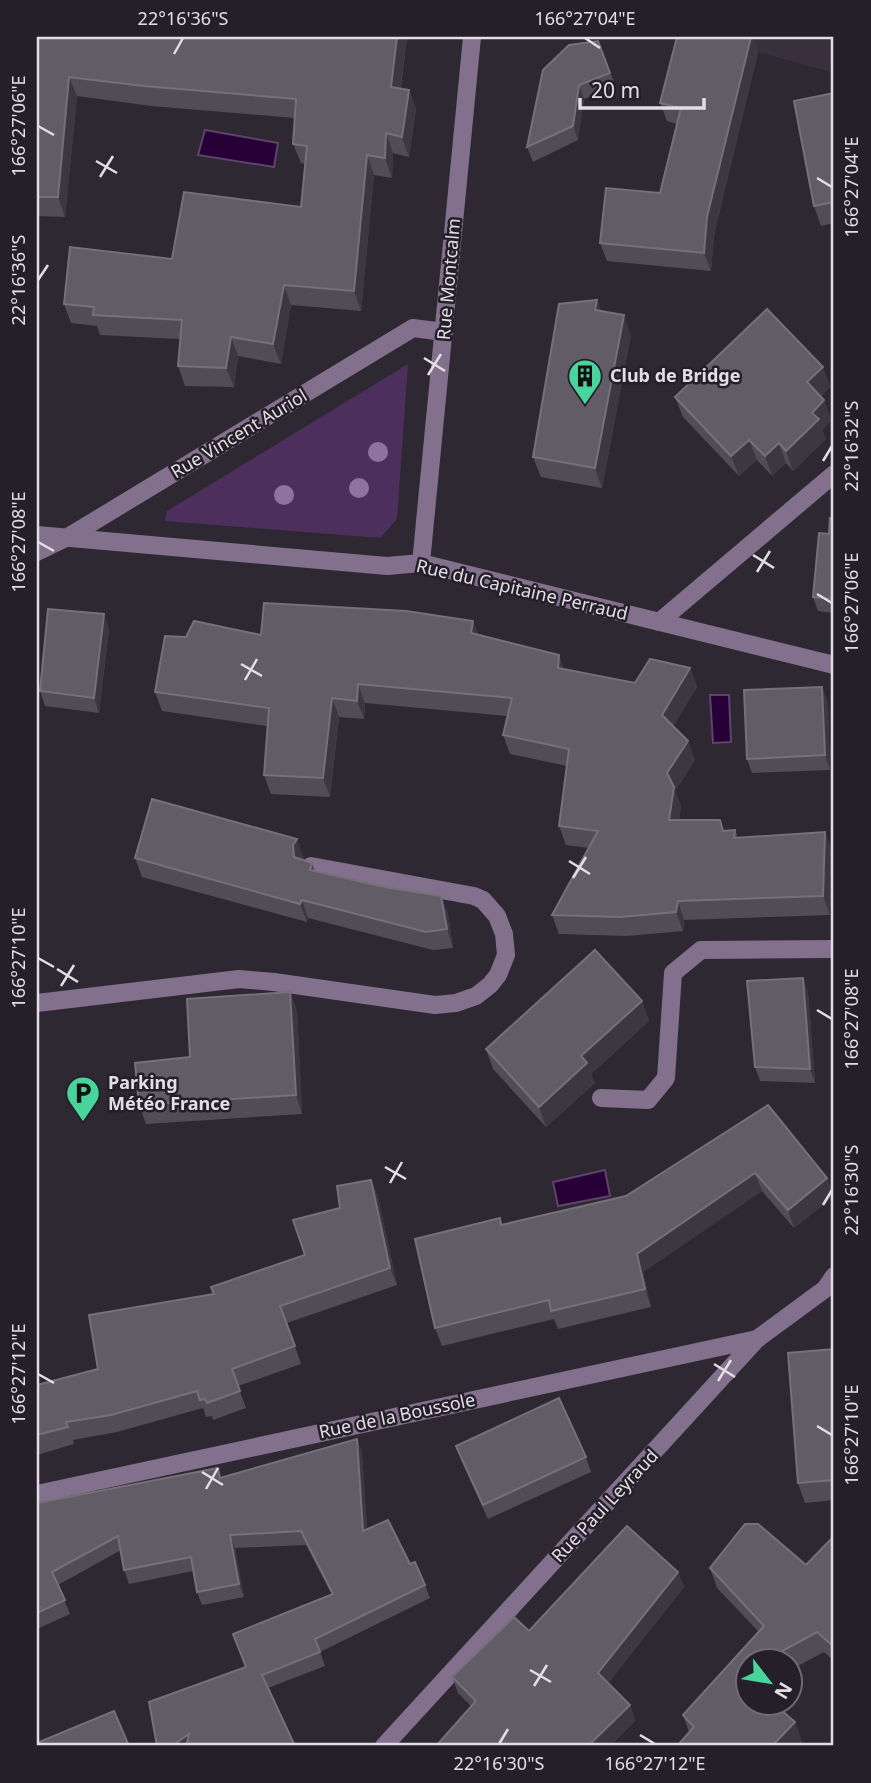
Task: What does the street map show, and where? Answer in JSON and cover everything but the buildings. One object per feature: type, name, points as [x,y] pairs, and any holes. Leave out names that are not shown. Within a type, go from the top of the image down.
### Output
[{"type":"street","name":"Rue Montcalm","points":[[421,563],[472,37]]},
{"type":"street","name":"Rue Vincent Auriol","points":[[37,552],[68,537],[413,328],[444,332]]},
{"type":"street","points":[[659,622],[834,474]]},
{"type":"street","name":"Rue du Capitaine Perraud","points":[[37,535],[387,566],[421,563],[834,665]]},
{"type":"street","points":[[37,1003],[239,979],[446,1006],[476,996],[498,975],[506,955],[504,934],[497,916],[483,900],[474,895],[312,866]]},
{"type":"street","points":[[601,1098],[648,1100],[666,1078],[673,972],[701,950],[834,949]]},
{"type":"street","name":"Rue Paul Leyraud","points":[[384,1746],[757,1339],[825,1289],[834,1276]]},
{"type":"street","name":"Rue de la Boussole","points":[[37,1494],[757,1339]]},
{"type":"shaded area","points":[[697,37],[834,37],[834,73],[758,52]]},
{"type":"shaded area","points":[[205,130],[278,143],[274,167],[198,155]]},
{"type":"shaded area","points":[[408,364],[397,519],[380,538],[165,521],[167,511]]},
{"type":"shaded area","points":[[710,695],[729,695],[731,742],[713,743]]},
{"type":"shaded area","points":[[605,1170],[610,1196],[558,1206],[553,1182]]},
{"type":"place","name":"Club de Bridge","points":[[585,406]]},
{"type":"place","name":"Parking Météo France","points":[[83,1123]]}]
